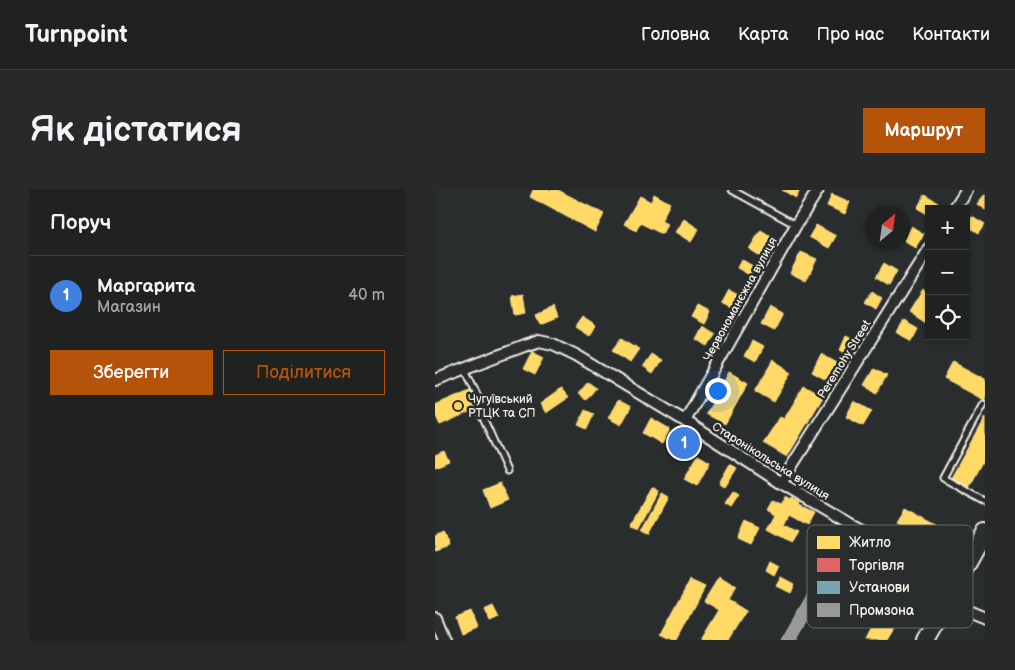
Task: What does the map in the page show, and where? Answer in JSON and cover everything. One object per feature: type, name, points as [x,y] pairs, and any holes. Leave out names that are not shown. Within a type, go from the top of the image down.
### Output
[{"type":"main road","points":[[973,553],[985,532]]},
{"type":"main road","points":[[925,640],[932,628]]},
{"type":"street","name":"Червономанєжна вулиця","points":[[685,422],[817,190]]},
{"type":"street","points":[[957,205],[967,190]]},
{"type":"street","name":"Peremohy Street","points":[[781,482],[928,250]]},
{"type":"street","name":"Старонікольська вулиця","points":[[435,380],[524,346],[539,342],[553,344],[576,355],[852,525]]},
{"type":"street","points":[[973,613],[985,618]]},
{"type":"street","points":[[435,618],[444,640]]},
{"type":"lane","points":[[732,190],[796,225]]},
{"type":"lane","points":[[465,370],[484,408],[483,416],[507,471]]},
{"type":"lane","points":[[983,404],[943,478],[985,501]]},
{"type":"building: Житло","points":[[533,190],[558,190],[604,214],[595,232],[530,197]]},
{"type":"building: Житло","points":[[782,190],[800,190],[796,198]]},
{"type":"building: Житло","points":[[654,194],[670,203],[661,221],[667,224],[662,234],[640,223],[636,231],[624,224],[640,196],[651,202]]},
{"type":"building: Житло","points":[[832,194],[850,202],[845,214],[827,206]]},
{"type":"building: Житло","points":[[925,195],[939,203],[938,205],[925,205],[925,213],[917,208]]},
{"type":"building: Житло","points":[[985,196],[985,210],[977,204]]},
{"type":"building: Житло","points":[[972,216],[985,224],[979,233],[970,227]]},
{"type":"building: Житло","points":[[684,219],[699,229],[691,242],[675,232]]},
{"type":"building: Житло","points":[[816,225],[836,236],[829,248],[809,237]]},
{"type":"building: Житло","points":[[911,226],[924,234],[915,248],[910,245]]},
{"type":"building: Житло","points":[[761,230],[773,238],[762,257],[749,249]]},
{"type":"building: Житло","points":[[801,252],[817,259],[806,281],[790,273]]},
{"type":"building: Житло","points":[[741,259],[756,268],[751,276],[737,268]]},
{"type":"building: Житло","points":[[884,263],[897,271],[889,285],[876,277]]},
{"type":"building: Житло","points":[[729,290],[738,295],[732,308],[722,303]]},
{"type":"building: Житло","points":[[923,290],[925,291],[925,322],[909,312]]},
{"type":"building: Житло","points":[[872,291],[882,298],[876,309],[865,302]]},
{"type":"building: Житло","points":[[523,294],[526,313],[515,315],[512,296]]},
{"type":"building: Житло","points":[[697,306],[710,312],[704,324],[691,317]]},
{"type":"building: Житло","points":[[553,307],[557,318],[540,325],[536,315]]},
{"type":"building: Житло","points":[[770,307],[783,314],[774,331],[761,324]]},
{"type":"building: Житло","points":[[582,317],[596,326],[589,336],[575,327]]},
{"type":"building: Житло","points":[[904,321],[918,329],[912,341],[897,333]]},
{"type":"building: Житло","points":[[702,326],[715,334],[708,346],[695,339]]},
{"type":"building: Житло","points":[[846,336],[858,342],[851,356],[840,350]]},
{"type":"building: Житло","points":[[622,338],[639,349],[630,362],[613,350]]},
{"type":"building: Житло","points":[[752,341],[763,347],[755,362],[744,356]]},
{"type":"building: Житло","points":[[532,351],[544,357],[535,375],[523,369]]},
{"type":"building: Житло","points":[[651,354],[661,360],[652,374],[642,367]]},
{"type":"building: Житло","points":[[821,354],[839,364],[830,382],[812,372]]},
{"type":"building: Житло","points":[[773,360],[792,372],[774,402],[755,391]]},
{"type":"building: Житло","points":[[953,362],[985,379],[985,401],[944,379]]},
{"type":"building: Житло","points":[[874,368],[887,375],[877,393],[864,385]]},
{"type":"building: Житло","points":[[729,372],[748,383],[725,424],[706,414]]},
{"type":"building: Житло","points":[[588,382],[596,388],[586,400],[578,394]]},
{"type":"building: Житло","points":[[804,386],[823,397],[787,457],[763,443],[780,417],[784,419]]},
{"type":"building: Житло","name":"Чугуївський РТЦК та СП","points":[[472,389],[480,407],[440,425],[435,414],[435,405]]},
{"type":"building: Житло","points":[[561,389],[568,398],[546,413],[540,404]]},
{"type":"building: Житло","points":[[618,400],[631,407],[621,425],[608,418]]},
{"type":"building: Житло","points":[[854,401],[872,411],[863,426],[846,417]]},
{"type":"building: Житло","points":[[585,410],[594,414],[587,429],[578,425]]},
{"type":"building: Житло","points":[[985,417],[985,458],[969,488],[951,478]]},
{"type":"building: Житло","points":[[651,418],[670,429],[662,444],[643,433]]},
{"type":"building: Житло","points":[[444,451],[449,461],[435,467],[435,455]]},
{"type":"building: Житло","points":[[698,455],[710,462],[697,486],[684,479]]},
{"type":"building: Житло","points":[[730,464],[737,468],[725,487],[719,483]]},
{"type":"building: Житло","points":[[500,483],[508,500],[490,508],[483,490]]},
{"type":"building: Житло","points":[[652,487],[659,491],[639,528],[631,524]]},
{"type":"building: Житло","points":[[733,492],[739,496],[731,508],[725,504]]},
{"type":"building: Житло","points":[[662,493],[669,497],[649,534],[642,530]]},
{"type":"building: Житло","points":[[785,497],[790,500],[791,498],[800,503],[799,505],[814,512],[807,525],[789,515],[784,525],[797,532],[791,542],[768,529],[776,514],[768,509],[773,500],[781,504]]},
{"type":"building: Житло","points":[[905,507],[938,525],[906,525],[897,520]]},
{"type":"building: Житло","points":[[746,521],[760,528],[751,545],[738,539]]},
{"type":"building: Житло","points":[[443,532],[449,547],[435,552],[435,536]]},
{"type":"building: Житло","points":[[770,561],[779,566],[774,575],[766,570]]},
{"type":"building: Житло","points":[[719,577],[736,587],[728,600],[746,611],[728,640],[701,640],[719,610],[704,601]]},
{"type":"building: Житло","points":[[781,577],[794,584],[790,593],[776,586]]},
{"type":"building: Житло","points":[[690,580],[705,587],[677,640],[673,640],[661,634]]},
{"type":"building: Житло","points":[[493,606],[499,618],[490,622],[484,610]]},
{"type":"building: Житло","points":[[470,611],[477,628],[461,634],[455,617]]},
{"type":"building: Житло","points":[[871,628],[894,628],[887,640],[865,640]]},
{"type":"building: Торгівля","points":[[682,436],[690,440],[690,444],[693,446],[688,454],[676,447]]},
{"type":"building: Промзона","points":[[807,595],[807,621],[796,640],[781,640]]},
{"type":"place","name":"Чугуївський РТЦК та СП","points":[[458,406]]},
{"type":"place","name":"Маргарита","points":[[684,443]]}]
